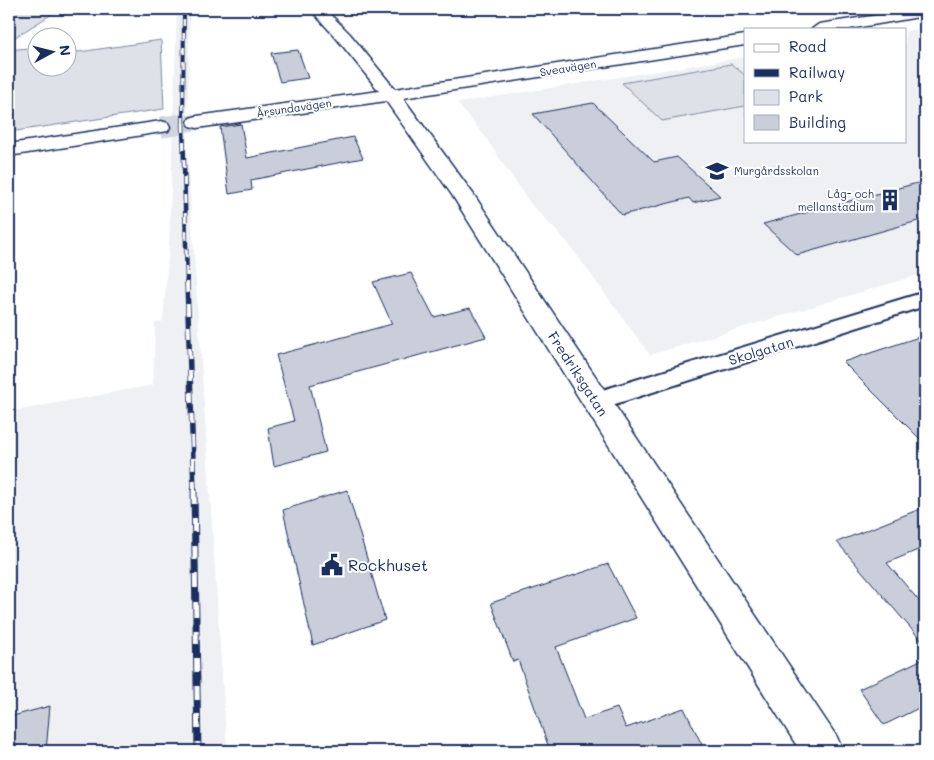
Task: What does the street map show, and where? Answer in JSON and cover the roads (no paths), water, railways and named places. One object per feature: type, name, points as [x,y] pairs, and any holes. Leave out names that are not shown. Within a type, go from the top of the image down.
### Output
[{"type":"main road","name":"Fredriksgatan","points":[[317,9],[344,37],[390,94],[463,195],[823,751]]},
{"type":"main road","points":[[825,28],[925,12]]},
{"type":"main road","name":"Sveavägen","points":[[390,94],[744,40]]},
{"type":"main road","name":"Årsundavägen","points":[[197,122],[390,94]]},
{"type":"main road","points":[[9,150],[161,127]]},
{"type":"street","name":"Skolgatan","points":[[596,401],[925,299]]},
{"type":"tunnel","points":[[184,124],[197,122]]},
{"type":"tunnel","points":[[161,127],[193,123]]},
{"type":"railway","points":[[183,123],[184,9]]},
{"type":"railway","points":[[183,123],[187,284]]},
{"type":"railway","points":[[187,282],[194,491]]},
{"type":"railway","points":[[194,490],[198,751]]},
{"type":"place","name":"Murgårdsskolan","points":[[717,171]]},
{"type":"place","name":"Låg- och mellanstadium","points":[[890,200]]},
{"type":"place","name":"Rockhuset","points":[[332,565]]}]
